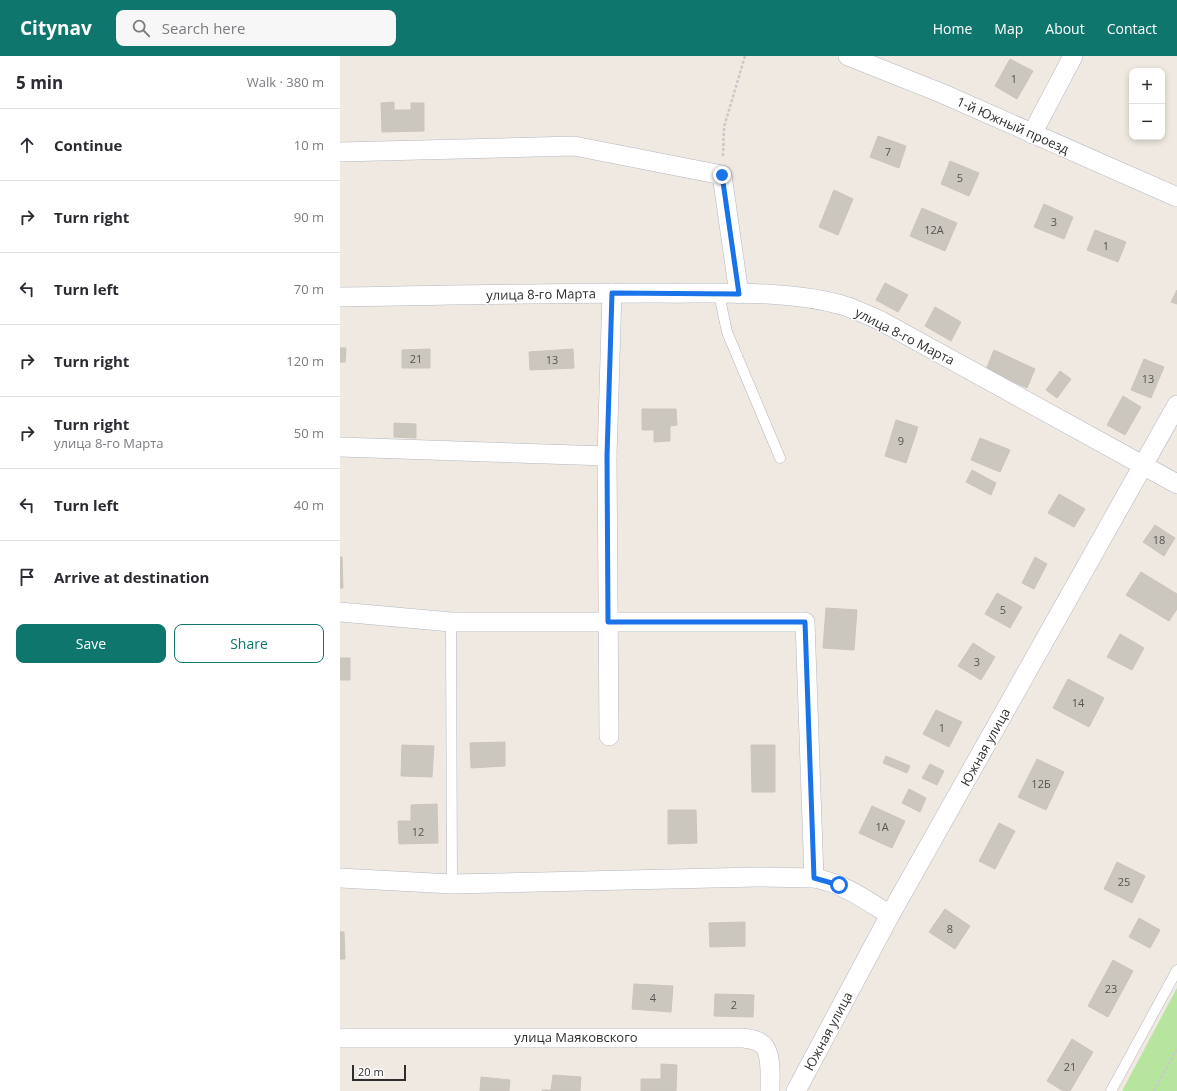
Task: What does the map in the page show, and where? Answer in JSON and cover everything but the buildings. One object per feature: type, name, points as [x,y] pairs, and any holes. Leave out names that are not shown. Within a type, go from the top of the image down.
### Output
[{"type":"street","name":"1-й Южный проезд","points":[[848,56],[941,93],[1177,196]]},
{"type":"street","points":[[1032,134],[1073,56]]},
{"type":"street","points":[[340,152],[574,146],[722,175],[739,294]]},
{"type":"street","points":[[609,736],[607,456],[612,293]]},
{"type":"street","name":"улица 8-го Марта","points":[[340,296],[612,293],[739,294],[773,295],[811,299],[843,305],[868,314],[1177,484]]},
{"type":"street","name":"Южная улица","points":[[796,1091],[890,915],[1177,405]]},
{"type":"street","points":[[340,447],[607,456]]},
{"type":"street","points":[[340,612],[451,622],[805,622],[814,878]]},
{"type":"street","points":[[340,878],[452,884],[750,877],[814,878],[843,887],[890,915]]},
{"type":"street","name":"улица Маяковского","points":[[340,1038],[743,1038],[757,1041],[766,1048],[769,1060],[770,1091]]},
{"type":"lane","points":[[719,294],[727,332],[780,458]]},
{"type":"lane","points":[[451,622],[452,884]]},
{"type":"lane","points":[[1111,1091],[1177,970]]},
{"type":"path","points":[[722,175],[724,127],[745,56]]},
{"type":"path","points":[[1154,1091],[1177,1049]]},
{"type":"green space","points":[[1177,988],[1177,1091],[1122,1091]]},
{"type":"route","points":[[722,175],[739,294],[612,293],[607,456],[608,622],[805,622],[814,878],[839,885]]}]
